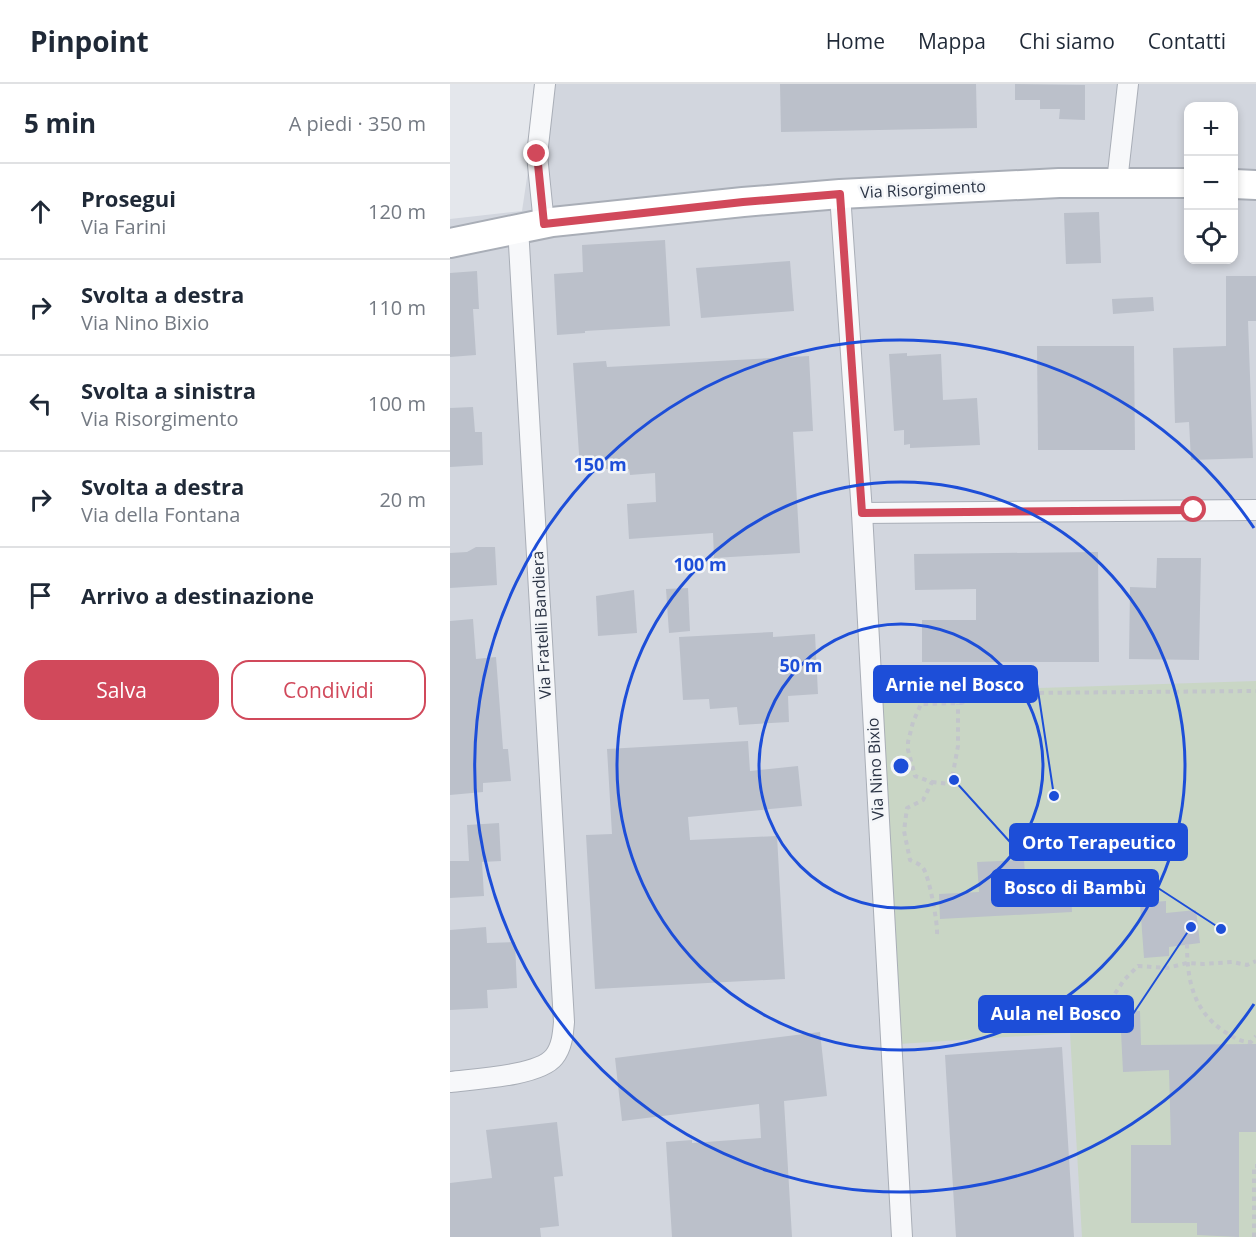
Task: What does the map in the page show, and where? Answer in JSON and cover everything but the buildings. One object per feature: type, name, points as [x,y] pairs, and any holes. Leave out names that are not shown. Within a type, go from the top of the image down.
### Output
[{"type":"street","name":"Via Fratelli Bandiera","points":[[450,1082],[538,1069],[553,1058],[563,1036],[538,224],[537,154],[545,84]]},
{"type":"street","points":[[1117,182],[1128,84]]},
{"type":"street","name":"Via Risorgimento","points":[[450,243],[538,224],[840,194],[976,186],[1117,182],[1184,183]]},
{"type":"street","points":[[1238,184],[1256,185]]},
{"type":"street","name":"Via Nino Bixio","points":[[840,194],[862,513],[902,1237]]},
{"type":"street","points":[[862,513],[1256,510]]},
{"type":"path","points":[[958,704],[958,746],[951,784],[932,782],[915,776],[908,750],[913,722],[921,704],[958,704],[977,698],[1026,693],[1256,691]]},
{"type":"path","points":[[932,782],[923,800],[907,808],[904,831],[910,860],[922,867],[926,874],[938,922],[937,934]]},
{"type":"path","points":[[1187,944],[1191,989],[1199,1006],[1210,1019],[1241,1042],[1251,1042],[1256,1036]]},
{"type":"path","points":[[1110,1001],[1124,980],[1138,966],[1167,968],[1187,963],[1232,962],[1247,965],[1256,961]]},
{"type":"path","points":[[1254,1237],[1254,1167],[1256,1166]]},
{"type":"shaded area","points":[[541,84],[1256,84],[1256,1237],[450,1237],[450,219],[522,211]]},
{"type":"green space","points":[[1256,681],[1256,1237],[1082,1237],[1070,1033],[899,1044],[882,693]]},
{"type":"place","name":"Orto Terapeutico","points":[[954,780]]},
{"type":"place","name":"Arnie nel Bosco","points":[[1054,796]]},
{"type":"place","name":"Aula nel Bosco","points":[[1191,927]]},
{"type":"place","name":"Bosco di Bambù","points":[[1221,929]]},
{"type":"route","points":[[537,154],[544,224],[743,202],[840,194],[862,513],[1194,510]]}]
